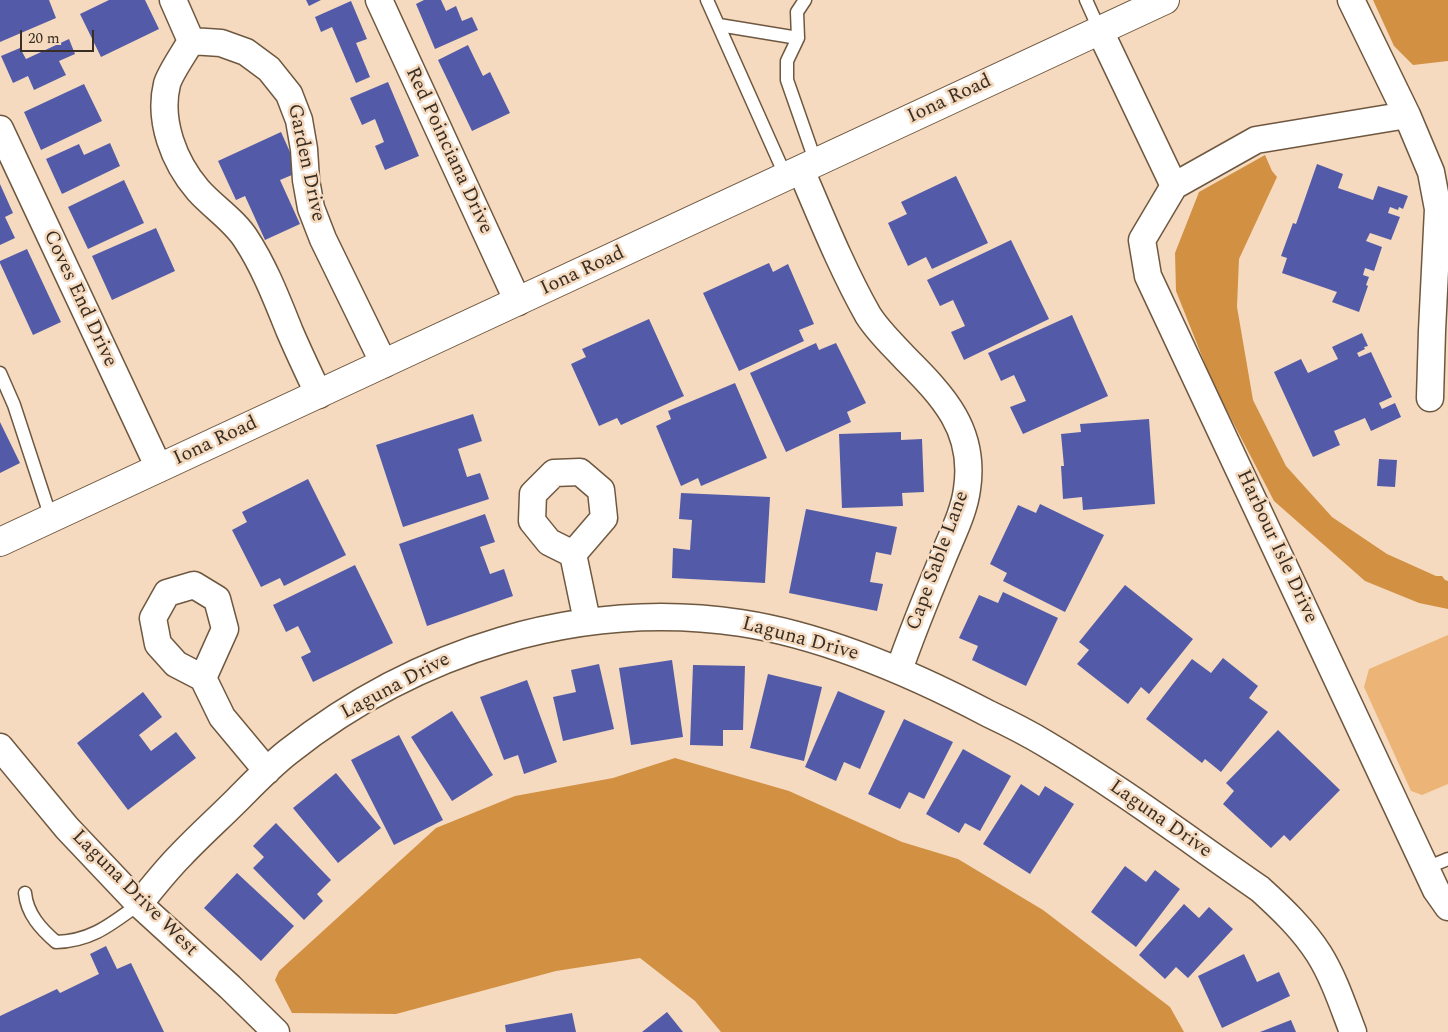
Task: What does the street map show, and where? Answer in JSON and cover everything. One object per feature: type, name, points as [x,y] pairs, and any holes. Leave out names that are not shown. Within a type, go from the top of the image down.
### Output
[{"type":"street","points":[[173,0],[191,40],[168,83],[165,110],[169,138],[183,170],[199,191],[245,237],[263,267],[319,394]]},
{"type":"street","name":"Red Poinciana Drive","points":[[378,0],[518,302]]},
{"type":"street","name":"Iona Road","points":[[0,542],[1166,0]]},
{"type":"street","points":[[1351,0],[1407,115],[1431,172],[1443,209],[1440,338],[1430,398]]},
{"type":"street","points":[[1100,30],[1174,186],[1256,140],[1407,115]]},
{"type":"street","name":"Garden Drive","points":[[191,40],[221,43],[246,52],[269,69],[289,94],[299,120],[311,208],[323,239],[384,364]]},
{"type":"street","name":"Coves End Drive","points":[[0,129],[159,468]]},
{"type":"street","name":"Cape Sable Lane","points":[[801,170],[840,259],[869,316],[885,338],[930,383],[949,406],[962,432],[969,462],[967,490],[960,517],[899,670]]},
{"type":"street","name":"Harbour Isle Drive","points":[[1174,186],[1142,240],[1148,276],[1437,864],[1436,890],[1448,907]]},
{"type":"street","points":[[573,554],[587,621]]},
{"type":"street","name":"Laguna Drive","points":[[139,904],[179,857],[288,752],[353,707],[434,664],[469,650],[522,635],[587,621],[630,617],[667,617],[742,623],[778,630],[843,649],[899,670],[961,699],[1044,742],[1097,775],[1260,889],[1280,907],[1320,955],[1336,987],[1353,1032]]},
{"type":"street","points":[[203,678],[222,717],[267,771]]},
{"type":"street","name":"Laguna Drive West","points":[[1,751],[66,828],[139,904],[276,1032]]},
{"type":"lane","points":[[707,0],[719,25],[801,170]]},
{"type":"lane","points":[[801,170],[787,80],[787,61],[798,38],[797,12],[805,0]]},
{"type":"lane","points":[[1086,0],[1100,30]]},
{"type":"lane","points":[[719,25],[798,38]]},
{"type":"lane","points":[[0,373],[14,404],[51,518]]},
{"type":"lane","points":[[25,893],[26,901],[39,927],[56,942],[74,941],[103,930],[139,904]]},
{"type":"shaded area","points":[[1373,0],[1448,0],[1448,61],[1413,65],[1394,46]]},
{"type":"shaded area","points":[[1265,155],[1272,171],[1277,177],[1239,259],[1237,307],[1253,400],[1286,466],[1332,517],[1387,554],[1436,576],[1442,576],[1448,581],[1448,609],[1419,603],[1365,581],[1274,501],[1213,384],[1176,291],[1175,253],[1199,192]]},
{"type":"shaded area","points":[[1448,635],[1448,784],[1422,795],[1411,791],[1364,687],[1369,669]]},
{"type":"shaded area","points":[[675,758],[789,791],[902,842],[958,859],[1043,910],[1170,1007],[1184,1032],[721,1032],[695,1001],[640,958],[556,971],[396,1014],[292,1013],[275,980],[279,971],[436,828],[515,796],[613,778]]},
{"type":"building","points":[[0,0],[49,0],[56,18],[0,42]]},
{"type":"building","points":[[109,0],[145,0],[159,29],[101,57],[80,14]]},
{"type":"building","points":[[306,0],[321,0],[309,6]]},
{"type":"building","points":[[424,0],[441,0],[446,11],[456,6],[462,21],[472,17],[478,30],[435,49],[416,4]]},
{"type":"building","points":[[351,1],[367,39],[356,43],[370,77],[356,83],[332,27],[321,32],[315,17]]},
{"type":"building","points":[[69,39],[75,54],[59,61],[66,75],[34,90],[28,76],[13,83],[1,56],[20,48],[26,59]]},
{"type":"building","points":[[468,45],[483,76],[490,72],[510,113],[472,131],[438,60]]},
{"type":"building","points":[[388,82],[419,156],[385,170],[375,146],[384,142],[375,119],[362,125],[350,98]]},
{"type":"building","points":[[84,84],[102,121],[41,150],[24,112]]},
{"type":"building","points":[[281,132],[299,172],[280,180],[300,224],[265,240],[245,196],[236,200],[218,161]]},
{"type":"building","points":[[110,143],[120,166],[62,194],[46,159],[79,144],[84,155]]},
{"type":"building","points":[[1317,164],[1343,174],[1338,188],[1373,200],[1378,186],[1408,196],[1403,209],[1399,207],[1398,210],[1390,207],[1388,213],[1400,217],[1391,240],[1370,233],[1366,241],[1382,247],[1374,271],[1365,268],[1363,275],[1369,277],[1366,285],[1368,286],[1359,312],[1332,302],[1337,292],[1282,273],[1287,258],[1281,256],[1293,223],[1296,224]]},
{"type":"building","points":[[956,176],[988,243],[932,269],[926,257],[908,266],[888,223],[907,214],[901,202]]},
{"type":"building","points":[[124,180],[144,223],[88,249],[68,207]]},
{"type":"building","points":[[0,184],[13,213],[5,217],[15,238],[0,245]]},
{"type":"building","points":[[156,228],[175,271],[112,300],[92,256]]},
{"type":"building","points":[[1011,240],[1049,319],[964,360],[951,332],[965,326],[953,300],[940,306],[927,280]]},
{"type":"building","points":[[27,249],[61,322],[33,335],[0,263],[0,261]]},
{"type":"building","points":[[769,263],[773,272],[788,264],[814,324],[799,330],[804,341],[739,371],[703,293]]},
{"type":"building","points":[[1072,315],[1108,396],[1023,434],[1010,407],[1026,401],[1014,375],[1001,381],[988,353]]},
{"type":"building","points":[[649,319],[684,396],[621,425],[617,418],[599,426],[571,364],[586,357],[582,349]]},
{"type":"building","points":[[1362,333],[1368,346],[1357,353],[1359,357],[1371,352],[1392,397],[1379,403],[1382,409],[1395,403],[1401,417],[1371,431],[1365,418],[1334,431],[1340,445],[1313,457],[1274,372],[1301,359],[1308,373],[1338,359],[1332,347]]},
{"type":"building","points":[[816,343],[819,350],[836,343],[866,403],[847,412],[851,422],[786,452],[750,373]]},
{"type":"building","points":[[735,383],[767,458],[701,486],[698,478],[681,486],[656,426],[671,419],[668,411]]},
{"type":"building","points":[[473,414],[482,441],[458,449],[467,477],[480,473],[489,499],[403,527],[376,445]]},
{"type":"building","points":[[1149,419],[1155,504],[1083,510],[1082,497],[1063,499],[1061,466],[1064,466],[1061,434],[1081,432],[1080,424]]},
{"type":"building","points":[[0,422],[20,463],[0,473]]},
{"type":"building","points":[[901,432],[901,440],[922,439],[924,492],[902,493],[903,506],[842,508],[839,434]]},
{"type":"building","points":[[1379,459],[1397,460],[1395,487],[1377,486]]},
{"type":"building","points":[[308,479],[346,555],[284,586],[280,578],[261,587],[232,530],[247,522],[242,512]]},
{"type":"building","points":[[681,493],[770,497],[765,583],[672,578],[673,548],[690,550],[692,520],[679,519]]},
{"type":"building","points":[[1040,504],[1104,535],[1065,612],[1003,581],[1007,573],[990,564],[1018,505],[1036,513]]},
{"type":"building","points":[[806,509],[897,527],[891,555],[876,552],[870,582],[883,584],[877,611],[789,593]]},
{"type":"building","points":[[485,514],[495,542],[480,547],[490,574],[504,569],[513,596],[427,626],[399,544]]},
{"type":"building","points":[[355,565],[393,643],[313,682],[301,657],[311,652],[298,626],[286,632],[273,605]]},
{"type":"building","points":[[1125,585],[1193,639],[1149,694],[1141,687],[1128,704],[1077,664],[1089,650],[1079,642]]},
{"type":"building","points":[[1003,592],[1058,618],[1026,686],[972,660],[978,646],[959,638],[979,595],[998,603]]},
{"type":"building","points":[[1223,658],[1258,686],[1249,698],[1268,712],[1221,772],[1205,759],[1202,763],[1146,719],[1192,659],[1211,673]]},
{"type":"building","points":[[672,660],[683,737],[631,745],[619,668]]},
{"type":"building","points":[[599,664],[614,729],[563,741],[553,697],[576,692],[571,670]]},
{"type":"building","points":[[693,665],[745,666],[743,730],[723,730],[723,746],[690,745]]},
{"type":"building","points":[[768,674],[822,687],[804,761],[750,748]]},
{"type":"building","points":[[527,680],[557,762],[524,774],[518,755],[504,760],[480,697]]},
{"type":"building","points":[[838,691],[885,711],[860,769],[844,762],[836,781],[805,767]]},
{"type":"building","points":[[143,692],[162,717],[139,735],[151,751],[176,732],[196,758],[128,810],[77,743]]},
{"type":"building","points":[[452,711],[493,775],[452,801],[411,737]]},
{"type":"building","points":[[904,719],[953,742],[924,799],[909,792],[900,809],[868,794]]},
{"type":"building","points":[[1278,730],[1340,790],[1290,841],[1284,835],[1271,848],[1223,804],[1234,791],[1226,783]]},
{"type":"building","points":[[399,735],[443,820],[394,845],[351,760]]},
{"type":"building","points":[[963,749],[1011,776],[980,831],[965,823],[959,833],[926,814]]},
{"type":"building","points":[[336,773],[381,828],[338,863],[293,808]]},
{"type":"building","points":[[1021,784],[1039,796],[1045,786],[1074,804],[1030,874],[983,844]]},
{"type":"building","points":[[276,823],[331,880],[317,894],[323,901],[304,920],[253,868],[264,857],[253,846]]},
{"type":"building","points":[[1125,866],[1146,882],[1155,870],[1180,889],[1136,947],[1091,912]]},
{"type":"building","points":[[237,873],[294,926],[261,961],[204,908]]},
{"type":"building","points":[[1184,904],[1199,918],[1209,907],[1233,929],[1188,978],[1176,967],[1165,979],[1139,955]]},
{"type":"building","points":[[106,946],[117,969],[131,963],[164,1032],[0,1032],[0,1016],[57,989],[60,993],[99,974],[90,954]]},
{"type":"building","points":[[1244,954],[1257,982],[1279,972],[1290,996],[1222,1028],[1198,976]]},
{"type":"building","points":[[667,1012],[683,1032],[642,1032]]},
{"type":"building","points":[[572,1013],[576,1032],[506,1032],[505,1025]]},
{"type":"building","points":[[1291,1020],[1296,1032],[1260,1032]]}]
